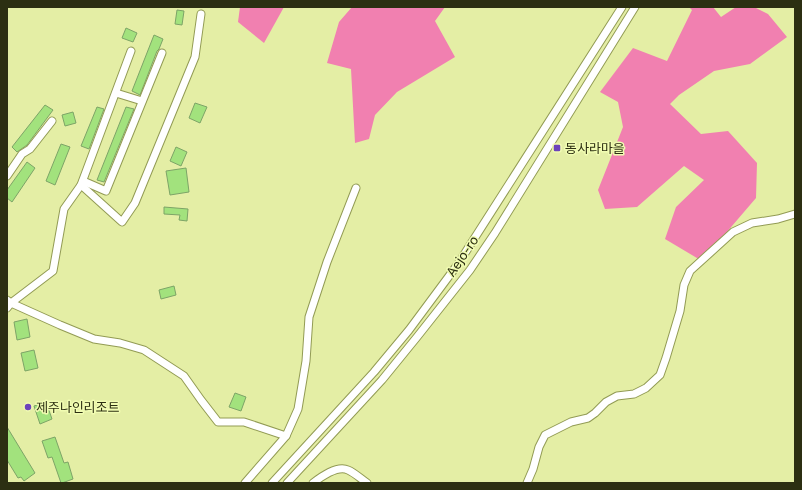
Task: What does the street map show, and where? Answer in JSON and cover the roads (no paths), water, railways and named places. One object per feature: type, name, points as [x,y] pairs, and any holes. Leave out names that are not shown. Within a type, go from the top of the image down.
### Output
[{"type":"street","name":"Aejo-ro","points":[[272,483],[374,372],[409,330],[458,264],[622,7]]},
{"type":"street","name":"Aejo-ro","points":[[287,483],[382,380],[470,270],[495,233],[635,7]]},
{"type":"street","points":[[82,183],[122,222],[135,203],[195,57],[201,14]]},
{"type":"street","points":[[8,304],[53,271],[64,209],[82,183],[131,51]]},
{"type":"street","points":[[82,183],[106,191],[162,53]]},
{"type":"street","points":[[116,93],[142,101]]},
{"type":"street","points":[[7,176],[22,154],[30,149],[52,121]]},
{"type":"street","points":[[245,483],[286,436],[298,409],[306,361],[309,317],[327,262],[356,188]]},
{"type":"street","points":[[527,483],[533,469],[539,447],[545,435],[571,422],[588,418],[606,402],[617,396],[634,394],[646,388],[660,375],[680,311],[684,285],[690,271],[733,232],[752,223],[778,219],[795,214]]},
{"type":"street","points":[[8,304],[94,339],[144,350],[184,376],[218,422],[244,422],[286,436]]},
{"type":"street","points":[[313,483],[325,474],[339,469],[347,469],[367,483]]},
{"type":"place","name":"동사라마을","points":[[557,148]]},
{"type":"place","name":"제주나인리조트","points":[[28,407]]}]
